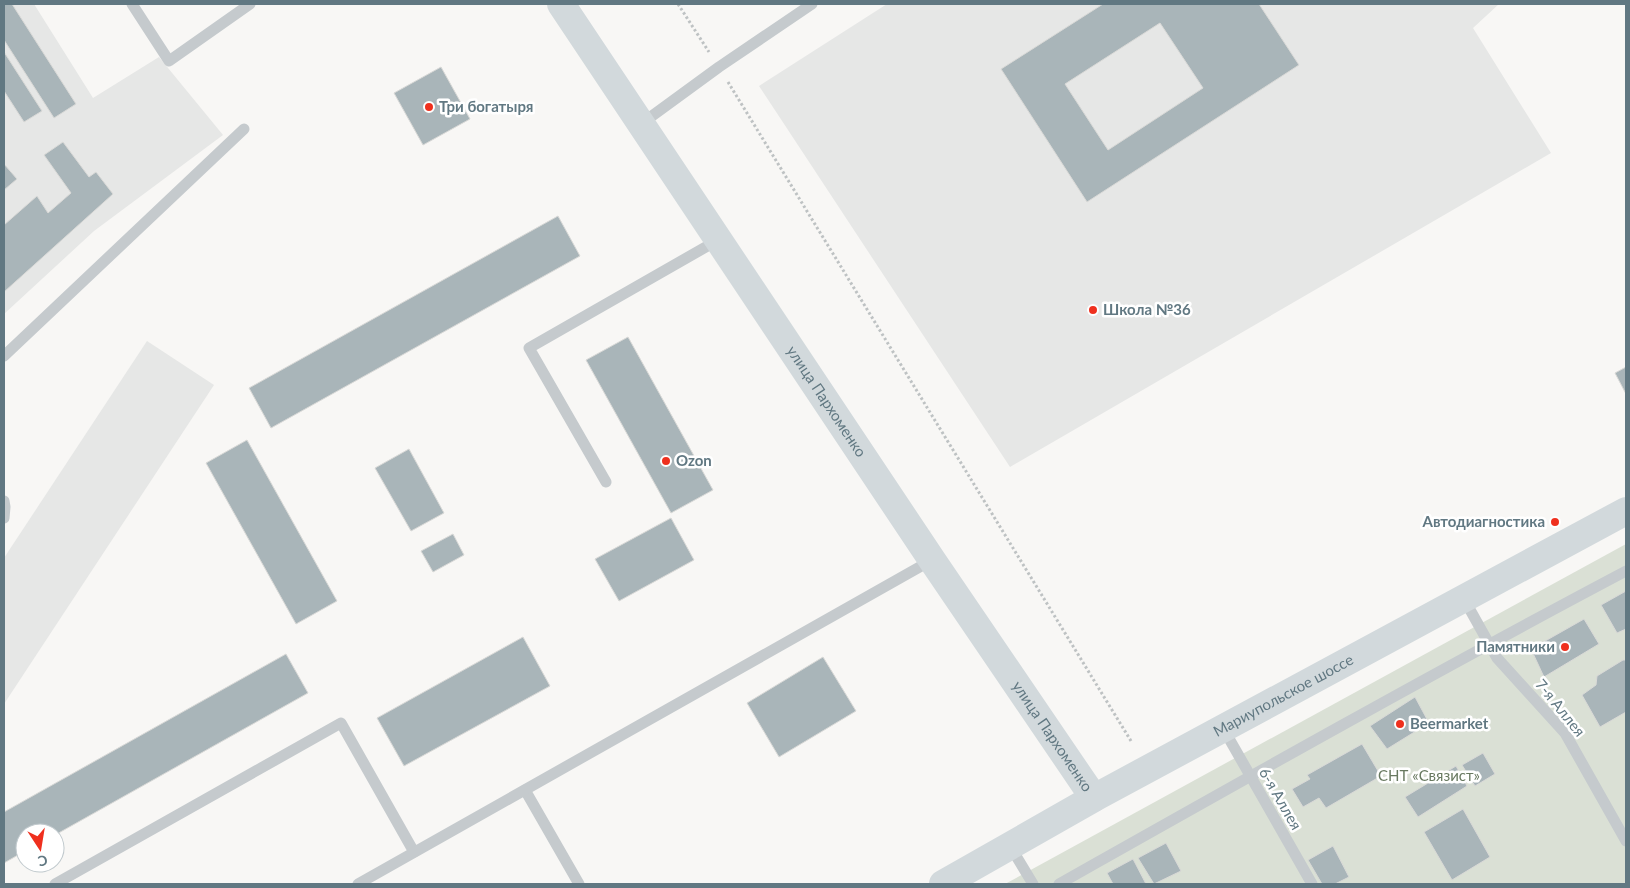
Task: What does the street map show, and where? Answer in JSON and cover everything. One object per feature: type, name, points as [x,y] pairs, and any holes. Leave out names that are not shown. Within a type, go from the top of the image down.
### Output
[{"type":"street","name":"улица Пархоменко","points":[[560,4],[932,560],[1094,798]]},
{"type":"street","name":"Мариупольское шоссе","points":[[943,884],[1094,798],[1626,511]]},
{"type":"lane","points":[[132,4],[169,61],[250,4]]},
{"type":"lane","points":[[641,124],[719,67],[812,4]]},
{"type":"lane","points":[[4,356],[244,129]]},
{"type":"lane","points":[[606,482],[529,348],[718,240]]},
{"type":"lane","points":[[4,501],[6,507],[4,518]]},
{"type":"lane","points":[[358,884],[932,560]]},
{"type":"lane","points":[[1059,884],[1489,644],[1626,571]]},
{"type":"lane","name":"7-я Аллея","points":[[1464,599],[1497,658],[1565,733],[1626,841]]},
{"type":"lane","points":[[55,884],[342,723],[414,852]]},
{"type":"lane","name":"6-я Аллея","points":[[1223,728],[1312,884]]},
{"type":"lane","points":[[525,790],[578,884]]},
{"type":"lane","points":[[1010,846],[1033,884]]},
{"type":"path","points":[[678,4],[719,67],[1131,740]]},
{"type":"shaded area","points":[[4,4],[34,4],[93,98],[159,57],[223,135],[94,231],[4,314]]},
{"type":"shaded area","name":"Школа №36","points":[[887,4],[1499,4],[1473,28],[1551,153],[1010,467],[759,86]]},
{"type":"shaded area","points":[[147,341],[214,385],[4,704],[4,558]]},
{"type":"green space","name":"СНТ «Связист»","points":[[1626,544],[1626,884],[1005,884]]},
{"type":"building","points":[[4,4],[12,4],[76,104],[54,118],[4,40]]},
{"type":"building","points":[[1103,4],[1259,4],[1299,65],[1087,202],[1001,69]],"holes":[[[1160,23],[1203,88],[1108,150],[1065,84]]]},
{"type":"building","points":[[4,52],[42,111],[24,122],[4,91]]},
{"type":"building","points":[[441,67],[470,119],[423,145],[394,93]]},
{"type":"building","points":[[63,142],[89,177],[96,172],[113,194],[4,292],[4,225],[37,196],[48,213],[71,193],[44,155]]},
{"type":"building","points":[[4,164],[17,179],[4,190]]},
{"type":"building","points":[[558,216],[580,256],[271,428],[249,388]]},
{"type":"building","points":[[628,337],[713,490],[671,513],[586,360]]},
{"type":"building","points":[[1626,367],[1626,394],[1615,373]]},
{"type":"building","points":[[247,440],[337,601],[296,624],[206,463]]},
{"type":"building","points":[[409,449],[444,513],[411,531],[375,468]]},
{"type":"building","points":[[671,518],[694,560],[619,601],[595,559]]},
{"type":"building","points":[[453,534],[464,555],[433,572],[421,551]]},
{"type":"building","points":[[1626,591],[1626,629],[1617,633],[1601,605]]},
{"type":"building","name":"Памятники","points":[[1584,619],[1599,644],[1544,677],[1531,649]]},
{"type":"building","points":[[523,637],[550,686],[404,766],[377,718]]},
{"type":"building","points":[[286,654],[308,693],[65,829],[65,823],[15,823],[15,857],[4,863],[4,812]]},
{"type":"building","points":[[823,657],[856,711],[779,757],[747,703]]},
{"type":"building","points":[[1626,660],[1626,712],[1600,727],[1582,695],[1596,685],[1597,676]]},
{"type":"building","name":"Beermarket","points":[[1415,697],[1429,723],[1387,749],[1370,726]]},
{"type":"building","points":[[1362,744],[1381,776],[1326,808],[1319,798],[1303,807],[1292,789],[1310,779],[1307,775]]},
{"type":"building","points":[[1483,753],[1495,774],[1475,786],[1462,765]]},
{"type":"building","points":[[1456,766],[1467,786],[1418,817],[1405,797]]},
{"type":"building","points":[[1463,809],[1490,857],[1452,880],[1424,832]]},
{"type":"building","points":[[1166,843],[1181,871],[1154,884],[1138,858]]},
{"type":"building","points":[[1333,846],[1349,877],[1335,884],[1322,884],[1308,860]]},
{"type":"building","points":[[1133,859],[1146,884],[1113,884],[1107,873]]},
{"type":"place","name":"Три богатыря","points":[[429,107]]},
{"type":"place","name":"Школа №36","points":[[1093,310]]},
{"type":"place","name":"Ozon","points":[[666,461]]},
{"type":"place","name":"Автодиагностика","points":[[1555,522]]},
{"type":"place","name":"Памятники","points":[[1565,647]]},
{"type":"place","name":"Beermarket","points":[[1400,724]]}]
